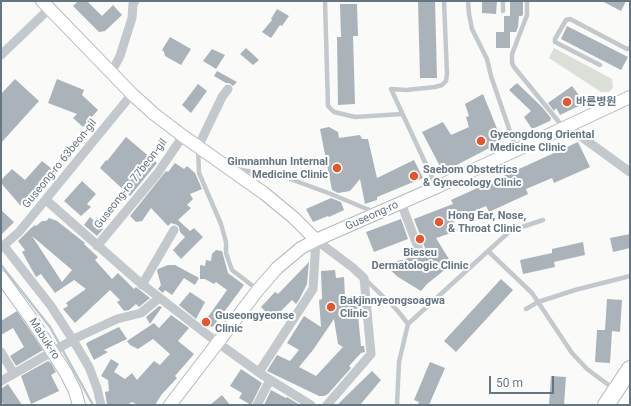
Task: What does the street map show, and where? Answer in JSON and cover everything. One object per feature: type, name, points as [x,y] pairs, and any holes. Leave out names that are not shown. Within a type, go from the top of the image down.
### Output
[{"type":"highway","points":[[606,405],[630,369]]},
{"type":"main road","points":[[45,5],[111,73],[154,114],[265,194],[294,218],[316,240]]},
{"type":"main road","name":"Guseong-ro","points":[[170,405],[258,290],[285,261],[301,248],[316,240],[437,188],[630,97]]},
{"type":"main road","name":"Mabuk-ro","points":[[1,277],[53,352],[71,382],[78,405]]},
{"type":"street","points":[[111,73],[120,56],[132,18],[133,4],[135,1]]},
{"type":"street","points":[[1,56],[45,5]]},
{"type":"street","points":[[198,147],[222,97],[228,89]]},
{"type":"street","name":"Guseong-ro 63beon-gil","points":[[101,405],[89,366],[73,340],[51,306],[2,247],[19,232],[132,94]]},
{"type":"street","points":[[566,128],[630,172]]},
{"type":"street","name":"Guseong-ro 77beon-gil","points":[[97,246],[157,174],[183,136]]},
{"type":"street","name":"Guseong-ro 77beon-gil","points":[[46,200],[142,285],[218,343],[270,380],[311,405]]},
{"type":"street","points":[[401,203],[419,250]]},
{"type":"street","points":[[142,285],[174,230]]},
{"type":"street","points":[[316,240],[364,278],[371,354],[327,405]]},
{"type":"street","points":[[259,372],[313,289],[316,240]]},
{"type":"street","points":[[1,382],[73,340],[117,318],[141,313],[159,298]]},
{"type":"street","points":[[1,352],[14,374]]},
{"type":"street","points":[[257,405],[270,380]]},
{"type":"lane","points":[[325,1],[328,106],[334,112],[355,117],[402,114]]},
{"type":"lane","points":[[437,188],[391,89],[406,90],[442,85],[446,81],[444,1]]},
{"type":"lane","points":[[468,1],[472,30],[486,58],[516,151]]},
{"type":"lane","points":[[502,11],[503,1]]},
{"type":"lane","points":[[528,1],[527,15],[513,50],[512,63],[566,128]]},
{"type":"lane","points":[[600,65],[555,41],[566,20],[570,19],[627,49],[630,48]]},
{"type":"lane","points":[[198,147],[199,173],[221,224],[226,242],[226,253],[232,270],[258,290]]},
{"type":"lane","points":[[230,168],[285,177],[331,194],[378,214]]},
{"type":"lane","points":[[397,405],[399,362],[408,324],[510,231],[543,220]]},
{"type":"lane","points":[[488,251],[532,293],[572,353],[587,369],[616,391]]},
{"type":"lane","points":[[526,309],[538,302],[575,290],[630,276]]},
{"type":"lane","points":[[364,278],[398,310],[408,324]]},
{"type":"shaded area","points":[[554,48],[612,79],[613,88],[609,92],[601,92],[549,58]]},
{"type":"building","points":[[78,1],[87,1],[102,16],[113,5],[122,15],[105,31],[99,32],[73,6]]},
{"type":"building","points":[[418,1],[435,1],[437,78],[420,78]]},
{"type":"building","points":[[482,1],[497,1],[496,14],[482,13]]},
{"type":"building","points":[[510,1],[523,1],[523,14],[522,16],[519,16],[516,32],[504,32],[504,16],[510,16]]},
{"type":"building","points":[[602,1],[626,1],[621,11]]},
{"type":"building","points":[[340,4],[357,4],[358,36],[353,36],[355,104],[338,105],[337,37],[341,37]]},
{"type":"building","points":[[277,9],[289,16],[282,26],[280,25],[271,38],[262,32],[272,20],[271,19]]},
{"type":"building","points":[[567,26],[628,57],[621,70],[561,39]]},
{"type":"building","points":[[496,32],[510,32],[510,48],[496,48]]},
{"type":"building","points":[[170,37],[191,49],[181,65],[165,56],[162,50]]},
{"type":"building","points":[[246,48],[259,60],[253,65],[240,54]]},
{"type":"building","points":[[212,49],[225,55],[216,69],[203,61]]},
{"type":"building","points":[[217,71],[237,82],[233,86],[226,83],[214,76]]},
{"type":"building","points":[[15,79],[39,101],[1,143],[1,94]]},
{"type":"building","points":[[57,79],[84,90],[82,95],[98,110],[83,127],[73,118],[77,114],[48,103]]},
{"type":"building","points":[[517,83],[542,107],[551,118],[550,121],[532,129],[524,117],[531,111],[509,90]]},
{"type":"building","points":[[198,84],[207,91],[191,113],[182,105]]},
{"type":"building","points":[[572,86],[585,103],[560,115],[556,108],[554,111],[548,103]]},
{"type":"building","points":[[483,94],[500,136],[499,143],[443,172],[422,132],[443,122],[451,135],[469,127],[466,117],[469,116],[465,104]]},
{"type":"building","points":[[329,127],[338,132],[339,138],[360,135],[362,139],[368,139],[377,178],[414,160],[423,178],[377,197],[377,200],[365,204],[360,179],[350,191],[338,193],[332,190],[320,129]]},
{"type":"building","points":[[126,137],[157,163],[130,196],[100,168]]},
{"type":"building","points":[[578,142],[590,167],[554,183],[552,178],[526,189],[528,194],[489,212],[486,206],[453,220],[457,231],[436,238],[452,264],[427,284],[421,291],[398,277],[388,268],[389,262],[403,260],[415,255],[421,256],[424,253],[425,248],[414,219],[453,204],[451,200]]},
{"type":"building","points":[[42,161],[57,173],[31,203],[25,206],[20,205],[1,183],[1,180],[12,169],[25,180]]},
{"type":"building","points":[[175,163],[184,169],[187,166],[195,173],[202,189],[190,194],[193,199],[187,205],[191,208],[178,220],[190,231],[194,228],[203,237],[181,259],[173,250],[185,237],[180,232],[177,225],[171,223],[168,226],[151,208],[142,221],[136,222],[130,216],[166,171],[168,172]]},
{"type":"building","points":[[82,181],[96,194],[87,204],[91,207],[81,216],[64,201]]},
{"type":"building","points":[[331,198],[341,202],[344,210],[313,222],[306,209]]},
{"type":"building","points":[[1,210],[14,222],[1,235]]},
{"type":"building","points":[[90,217],[103,229],[97,236],[84,225]]},
{"type":"building","points":[[49,218],[57,221],[85,243],[84,244],[98,257],[95,260],[112,279],[118,273],[134,289],[136,287],[150,298],[139,307],[136,304],[129,310],[124,311],[117,302],[120,300],[110,290],[75,323],[63,309],[68,306],[66,303],[86,289],[74,280],[55,293],[41,274],[36,277],[22,252],[25,250],[18,241],[35,225],[36,226],[42,221],[46,221]],"holes":[[[32,236],[72,270],[62,282]]]},
{"type":"building","points":[[401,219],[408,239],[374,252],[366,232]]},
{"type":"building","points":[[630,234],[630,248],[613,252],[610,238]]},
{"type":"building","points":[[583,242],[585,255],[554,262],[555,267],[523,274],[520,260],[552,253],[552,249]]},
{"type":"building","points":[[216,250],[222,251],[228,273],[244,285],[213,327],[203,324],[227,290],[216,282],[214,284],[205,279],[200,279],[200,265],[205,266],[206,260],[211,261],[212,254]]},
{"type":"building","points":[[309,262],[307,284],[299,300],[296,304],[292,300],[273,319],[261,307],[275,292],[278,294]]},
{"type":"building","points":[[168,265],[175,265],[199,278],[195,285],[184,278],[172,295],[165,290],[163,293],[158,289],[161,285],[157,271],[158,269]]},
{"type":"building","points":[[335,270],[336,278],[344,277],[345,297],[356,295],[361,346],[364,346],[365,352],[361,353],[349,366],[351,368],[328,394],[324,396],[319,396],[267,371],[277,355],[290,361],[299,350],[287,343],[304,316],[321,327],[319,300],[322,299],[321,271]],"holes":[[[334,319],[338,344],[343,347],[316,376],[299,367],[313,350]]]},
{"type":"building","points":[[501,279],[513,290],[456,352],[444,341]]},
{"type":"building","points":[[190,292],[205,302],[196,319],[179,305]]},
{"type":"building","points":[[607,299],[622,300],[620,332],[612,331],[610,363],[595,362],[597,330],[605,330]]},
{"type":"building","points":[[159,306],[162,307],[150,324],[146,317]]},
{"type":"building","points":[[17,311],[43,350],[16,366],[10,356],[24,347],[13,328],[1,335],[1,321]]},
{"type":"building","points":[[171,315],[189,328],[178,341],[194,354],[175,376],[177,378],[162,394],[155,405],[138,405],[132,402],[127,405],[107,405],[105,392],[109,391],[108,380],[101,376],[111,359],[119,364],[114,372],[125,379],[132,373],[137,380],[154,361],[160,365],[170,354],[153,339],[138,349],[130,345],[127,341],[154,323],[159,328]]},
{"type":"building","points":[[119,327],[127,339],[104,350],[108,352],[94,360],[86,344]]},
{"type":"building","points":[[48,361],[51,363],[56,372],[51,375],[59,391],[31,404],[21,376]]},
{"type":"building","points":[[430,362],[445,368],[429,405],[418,405],[419,402],[414,400]]},
{"type":"building","points":[[241,369],[262,383],[251,405],[239,398],[242,393],[230,386]]},
{"type":"building","points":[[372,371],[381,380],[360,405],[337,405]]},
{"type":"building","points":[[551,376],[566,377],[564,405],[549,405]]},
{"type":"building","points":[[8,384],[22,405],[4,405],[1,401],[1,389]]},
{"type":"building","points":[[271,390],[286,398],[287,397],[300,405],[264,405]]},
{"type":"building","points":[[222,395],[230,405],[210,405]]},
{"type":"waterway","points":[[1,265],[50,327],[60,345]]},
{"type":"waterway","points":[[62,349],[93,405]]},
{"type":"place","name":"바른병원","points":[[567,102]]},
{"type":"place","name":"Gyeongdong Oriental Medicine Clinic","points":[[481,141]]},
{"type":"place","name":"Gimnamhun Internal Medicine Clinic","points":[[337,168]]},
{"type":"place","name":"Saebom Obstetrics & Gynecology Clinic","points":[[414,176]]},
{"type":"place","name":"Hong Ear, Nose, & Throat Clinic","points":[[439,222]]},
{"type":"place","name":"Bieseu Dermatologic Clinic","points":[[420,239]]},
{"type":"place","name":"Bakjinnyeongsoagwa Clinic","points":[[331,307]]},
{"type":"place","name":"Guseongyeonse Clinic","points":[[206,322]]}]
